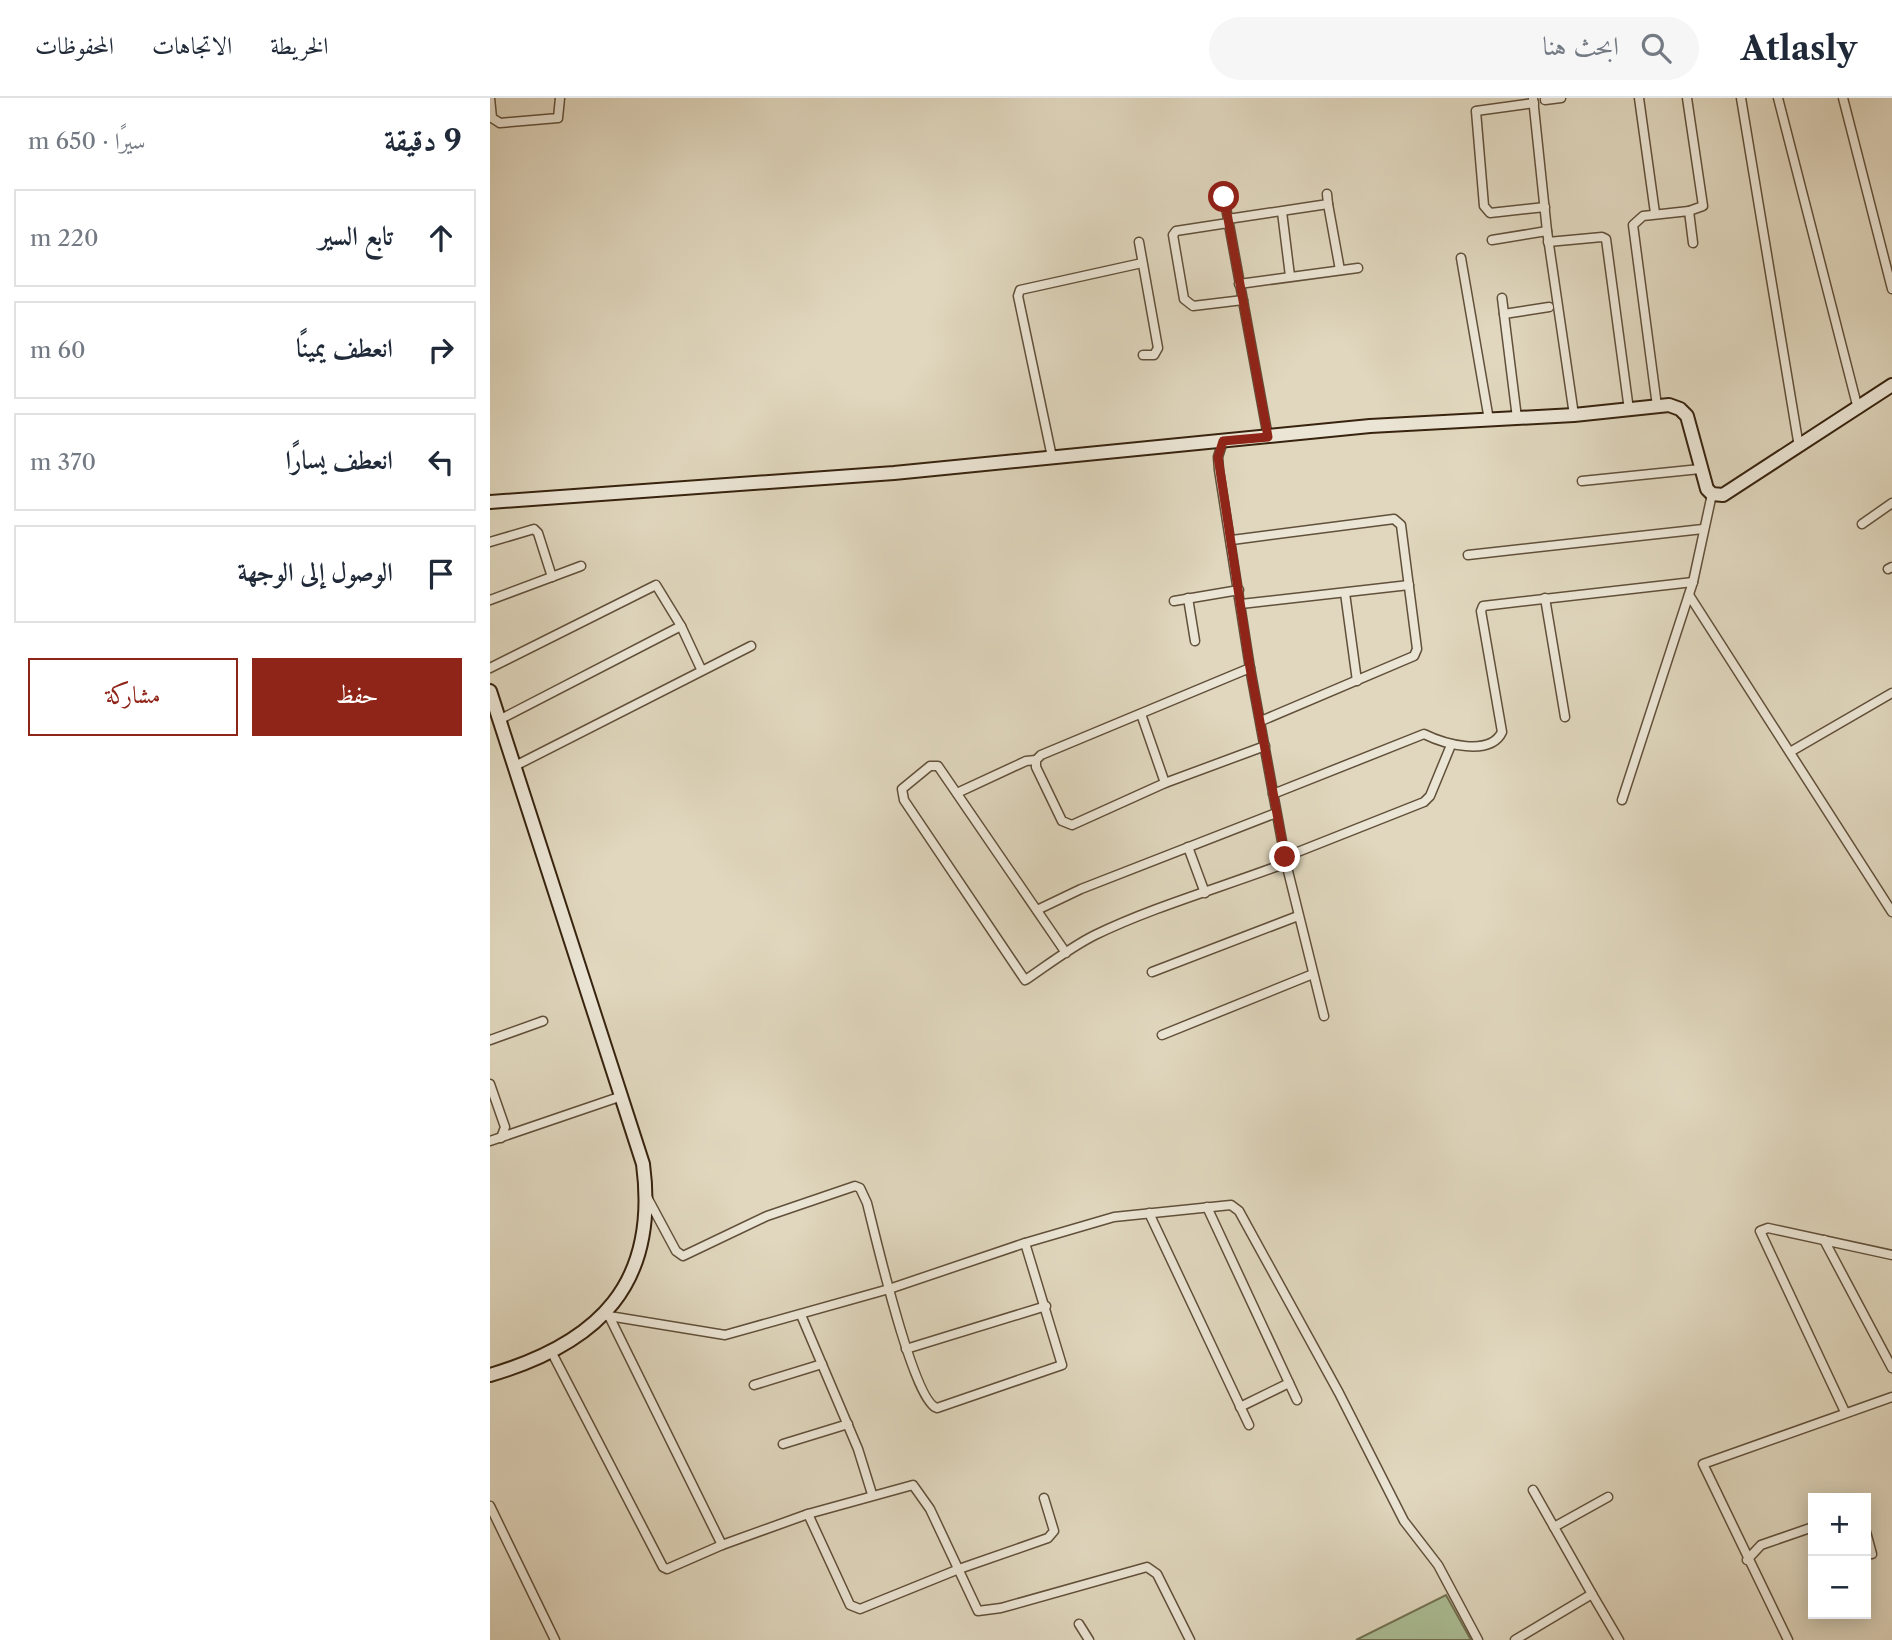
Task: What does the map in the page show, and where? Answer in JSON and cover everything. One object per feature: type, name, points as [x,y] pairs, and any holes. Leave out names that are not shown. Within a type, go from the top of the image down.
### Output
[{"type":"street","points":[[490,98],[492,121],[500,123],[558,118],[559,98]]},
{"type":"street","points":[[1545,100],[1561,98]]},
{"type":"street","points":[[1639,98],[1655,214]]},
{"type":"street","points":[[1657,406],[1633,234],[1637,219],[1655,214],[1689,211],[1703,206],[1687,98]]},
{"type":"street","points":[[1741,98],[1799,447]]},
{"type":"street","points":[[1778,98],[1858,409]]},
{"type":"street","points":[[1843,98],[1892,289]]},
{"type":"street","points":[[1545,207],[1490,212],[1484,206],[1476,111],[1533,100],[1545,207],[1548,242],[1574,415]]},
{"type":"street","points":[[1327,194],[1340,270]]},
{"type":"street","points":[[1224,197],[1268,437]]},
{"type":"street","points":[[1243,300],[1193,306],[1184,299],[1173,235],[1176,231],[1328,204]]},
{"type":"street","points":[[1689,211],[1693,243]]},
{"type":"street","points":[[1282,212],[1290,276]]},
{"type":"street","points":[[1492,240],[1547,231]]},
{"type":"street","points":[[1548,242],[1602,237],[1606,239],[1629,410]]},
{"type":"street","points":[[1139,242],[1158,348],[1154,355],[1143,355]]},
{"type":"street","points":[[1461,258],[1489,420]]},
{"type":"street","points":[[1052,457],[1018,296],[1020,290],[1142,263]]},
{"type":"street","points":[[1239,284],[1359,268]]},
{"type":"street","points":[[1502,298],[1517,418]]},
{"type":"street","points":[[1504,314],[1549,307]]},
{"type":"street","points":[[490,502],[894,472],[1370,426],[1574,415],[1657,406],[1680,408],[1687,416],[1707,489],[1712,494],[1723,495],[1733,491],[1892,385]]},
{"type":"street","points":[[1223,441],[1218,457],[1250,668],[1285,860],[1324,1016]]},
{"type":"street","points":[[1582,481],[1700,469]]},
{"type":"street","points":[[1622,800],[1693,582],[1712,494]]},
{"type":"street","points":[[1862,524],[1892,503]]},
{"type":"street","points":[[1232,540],[1394,519],[1401,526],[1418,649],[1414,656],[1261,721]]},
{"type":"street","points":[[490,542],[534,529],[552,577]]},
{"type":"street","points":[[1468,555],[1703,529]]},
{"type":"street","points":[[490,600],[581,566]]},
{"type":"street","points":[[1273,794],[1424,734],[1451,745],[1494,743],[1502,732],[1481,611],[1483,606],[1693,582]]},
{"type":"street","points":[[490,668],[654,585],[660,589],[681,626],[701,669]]},
{"type":"street","points":[[1241,604],[1409,585]]},
{"type":"street","points":[[1174,601],[1239,590]]},
{"type":"street","points":[[1345,593],[1357,681]]},
{"type":"street","points":[[1689,594],[1892,912]]},
{"type":"street","points":[[1188,598],[1195,641]]},
{"type":"street","points":[[1545,598],[1565,717]]},
{"type":"street","points":[[499,720],[681,626]]},
{"type":"street","points":[[513,767],[701,669],[751,646]]},
{"type":"street","points":[[957,793],[1026,761],[1036,760],[1041,755],[1250,668]]},
{"type":"street","points":[[490,691],[622,1096],[643,1164],[647,1196],[643,1235],[634,1266],[606,1316],[578,1338],[551,1353],[490,1375]]},
{"type":"street","points":[[1790,752],[1892,693]]},
{"type":"street","points":[[1141,714],[1165,783]]},
{"type":"street","points":[[1066,953],[939,766],[934,764],[902,789],[901,794],[1022,978],[1027,979],[1111,928],[1205,893],[1424,802],[1430,796],[1451,745]]},
{"type":"street","points":[[1036,760],[1036,767],[1062,821],[1067,825],[1165,783],[1265,746]]},
{"type":"street","points":[[1037,910],[1081,888],[1276,813]]},
{"type":"street","points":[[1188,847],[1205,893]]},
{"type":"street","points":[[1152,972],[1298,916]]},
{"type":"street","points":[[1162,1035],[1313,974]]},
{"type":"street","points":[[490,1040],[544,1021]]},
{"type":"street","points":[[490,1084],[505,1128],[500,1138]]},
{"type":"street","points":[[490,1142],[622,1096]]},
{"type":"street","points":[[647,1196],[676,1251],[683,1256],[784,1209],[858,1186],[867,1203],[906,1349],[928,1404],[937,1408],[1059,1368],[1063,1360],[1025,1242]]},
{"type":"street","points":[[606,1316],[725,1335],[889,1289],[1025,1242],[1114,1217],[1224,1203],[1239,1211],[1339,1393],[1404,1521],[1438,1565],[1478,1640]]},
{"type":"street","points":[[1207,1207],[1297,1400]]},
{"type":"street","points":[[1149,1213],[1249,1425]]},
{"type":"street","points":[[1846,1412],[1760,1231],[1768,1228],[1892,1255]]},
{"type":"street","points":[[1824,1240],[1892,1368]]},
{"type":"street","points":[[906,1349],[1046,1306]]},
{"type":"street","points":[[801,1315],[848,1424],[872,1494]]},
{"type":"street","points":[[606,1316],[722,1545]]},
{"type":"street","points":[[551,1353],[663,1567],[667,1569],[722,1545],[808,1514],[909,1485],[918,1488],[980,1612],[1147,1567],[1157,1574],[1190,1640]]},
{"type":"street","points":[[754,1385],[822,1364]]},
{"type":"street","points":[[1240,1406],[1289,1383]]},
{"type":"street","points":[[1788,1640],[1747,1560],[1703,1464],[1892,1396]]},
{"type":"street","points":[[783,1444],[848,1424]]},
{"type":"street","points":[[1532,1490],[1619,1640]]},
{"type":"street","points":[[1554,1527],[1608,1497]]},
{"type":"street","points":[[808,1514],[826,1559],[850,1605],[857,1609],[1053,1535],[1044,1498]]},
{"type":"street","points":[[490,1506],[555,1640]]},
{"type":"street","points":[[1747,1560],[1761,1545],[1808,1529]]},
{"type":"street","points":[[1515,1640],[1592,1594]]},
{"type":"street","points":[[1079,1624],[1089,1640]]},
{"type":"green space","points":[[1446,1595],[1471,1640],[1356,1640]]},
{"type":"route","points":[[1224,197],[1268,437],[1223,441],[1218,457],[1219,470],[1250,668],[1285,857]]}]
